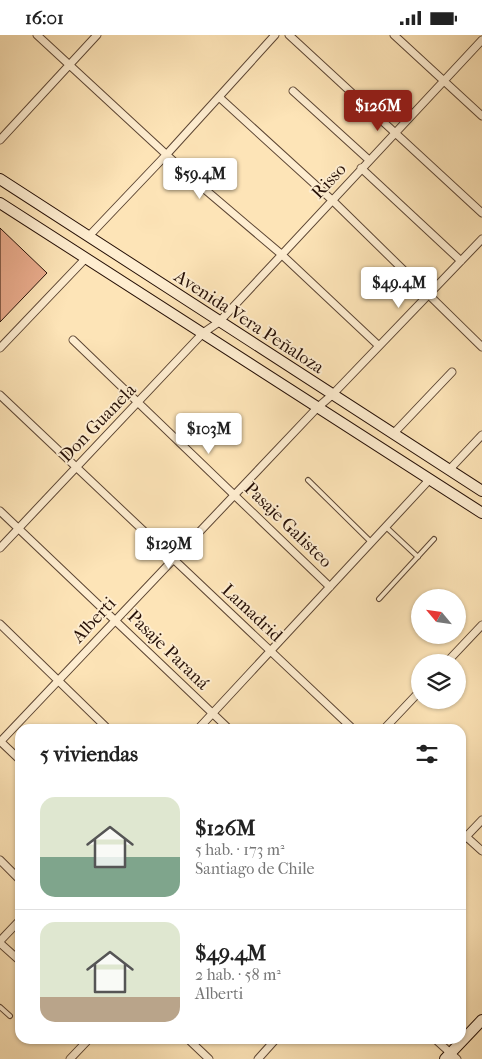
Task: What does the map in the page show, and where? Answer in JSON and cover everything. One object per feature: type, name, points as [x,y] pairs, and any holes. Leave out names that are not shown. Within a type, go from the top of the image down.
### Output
[{"type":"main road","name":"Avenida Vera Peñaloza","points":[[0,179],[482,491]]},
{"type":"main road","name":"Avenida Vera Peñaloza","points":[[0,203],[482,513]]},
{"type":"main road","points":[[466,1039],[482,1020]]},
{"type":"main road","points":[[451,1057],[462,1044]]},
{"type":"street","points":[[37,35],[195,181],[281,254],[380,346]]},
{"type":"street","points":[[0,139],[97,35]]},
{"type":"street","points":[[88,236],[167,154],[275,35]]},
{"type":"street","points":[[289,35],[482,213]]},
{"type":"street","points":[[394,35],[482,116]]},
{"type":"street","name":"Risso","points":[[220,322],[482,39]]},
{"type":"street","points":[[293,91],[369,160]]},
{"type":"street","points":[[219,97],[332,200],[482,347]]},
{"type":"street","points":[[361,169],[461,261]]},
{"type":"street","name":"Alberti","points":[[16,724],[234,494],[482,239]]},
{"type":"street","points":[[0,348],[86,258]]},
{"type":"street","name":"Don Guanela","points":[[0,548],[203,333],[220,322]]},
{"type":"street","name":"Pasaje Galisteo","points":[[73,340],[330,587]]},
{"type":"street","points":[[393,434],[452,372]]},
{"type":"street","name":"Lamadrid","points":[[0,395],[348,724]]},
{"type":"street","points":[[449,470],[482,435]]},
{"type":"street","points":[[203,724],[430,479]]},
{"type":"street","name":"Pasaje Paraná","points":[[0,511],[224,724]]},
{"type":"street","points":[[0,624],[103,724]]},
{"type":"street","points":[[455,654],[482,625]]},
{"type":"street","points":[[389,724],[411,700]]},
{"type":"street","name":"Alberti","points":[[0,741],[15,725]]},
{"type":"street","points":[[0,741],[15,755]]},
{"type":"street","points":[[466,834],[482,820]]},
{"type":"street","points":[[466,839],[482,851]]},
{"type":"street","points":[[0,860],[15,875]]},
{"type":"street","points":[[15,926],[0,942],[15,956]]},
{"type":"street","points":[[70,1059],[84,1044]]},
{"type":"street","points":[[193,1044],[209,1059]]},
{"type":"street","points":[[258,1059],[272,1044]]},
{"type":"street","points":[[439,1044],[451,1057]]},
{"type":"lane","points":[[308,480],[371,542]]},
{"type":"lane","points":[[386,527],[418,557]]},
{"type":"lane","points":[[379,599],[434,539]]},
{"type":"lane","points":[[0,1007],[10,1016]]},
{"type":"building","points":[[0,228],[47,273],[0,322]]}]
